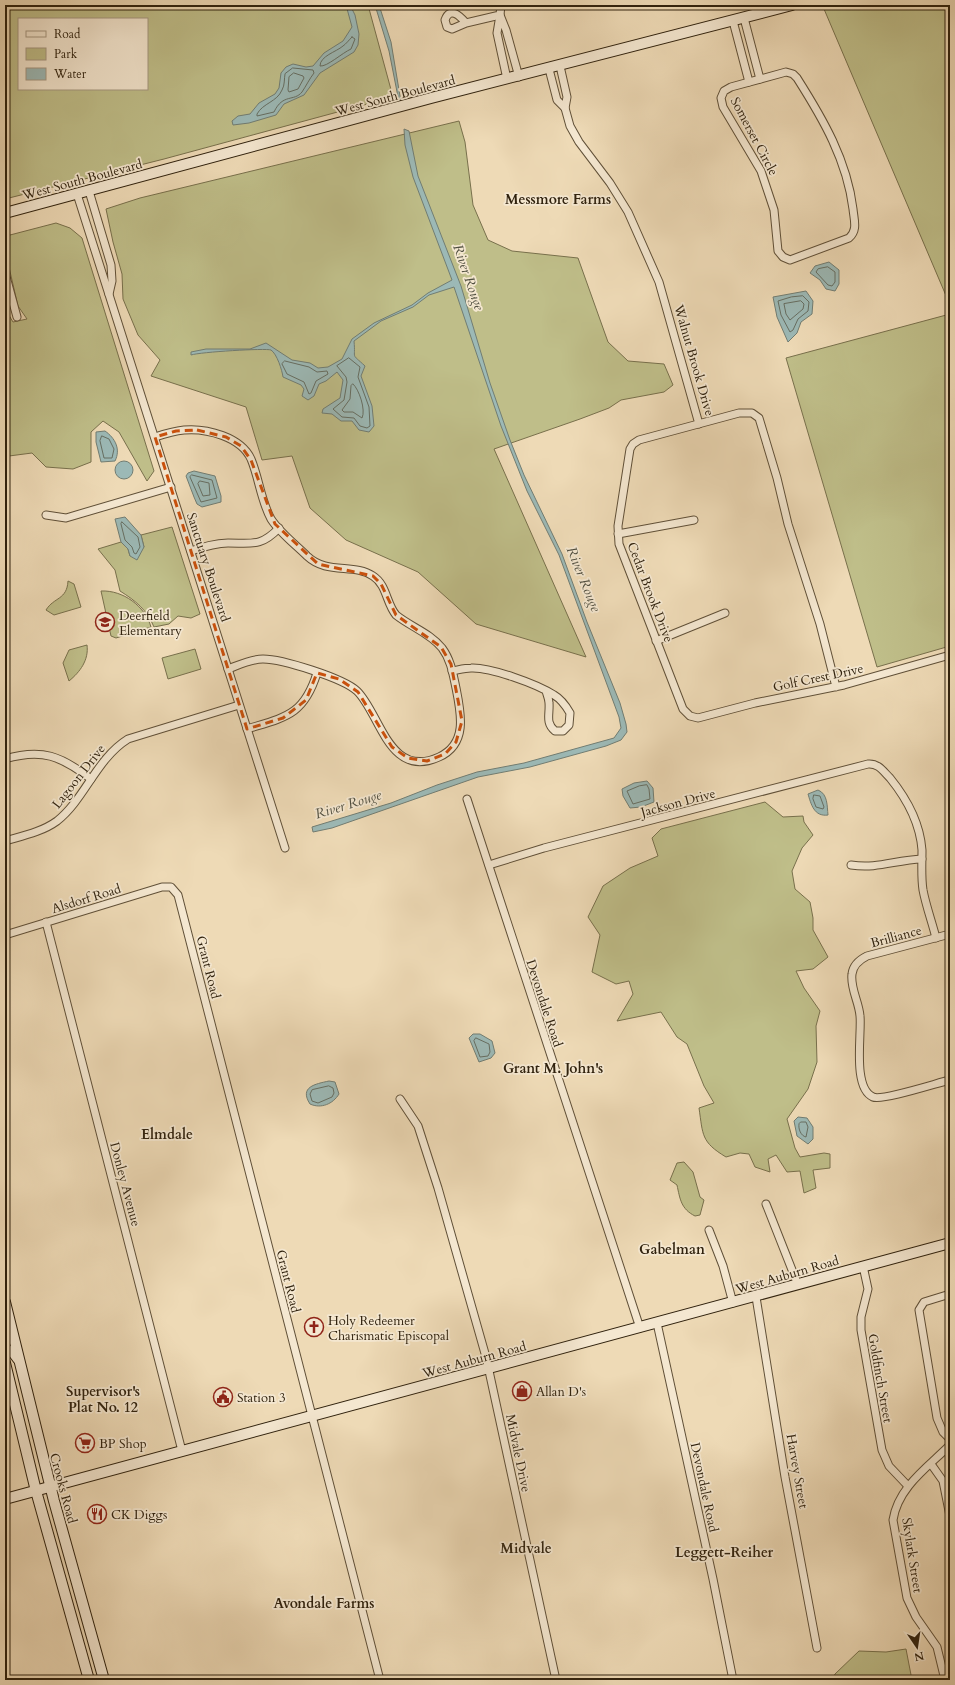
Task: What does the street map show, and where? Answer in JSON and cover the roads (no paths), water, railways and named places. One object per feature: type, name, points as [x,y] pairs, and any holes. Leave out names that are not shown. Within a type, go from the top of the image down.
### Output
[{"type":"main road","name":"West South Boulevard","points":[[5,213],[507,79],[792,5]]},
{"type":"main road","name":"West Auburn Road","points":[[5,1499],[756,1297],[950,1243]]},
{"type":"main road","name":"Crooks Road","points":[[5,1306],[50,1487],[104,1680]]},
{"type":"main road","points":[[5,1352],[12,1351],[19,1361]]},
{"type":"main road","name":"Crooks Road","points":[[5,1363],[43,1518],[89,1680]]},
{"type":"main road","points":[[28,1457],[34,1462],[44,1461]]},
{"type":"main road","points":[[43,1518],[52,1516],[59,1520]]},
{"type":"main road","points":[[75,1633],[82,1640],[86,1641],[92,1639]]},
{"type":"street","points":[[501,5],[496,33],[507,79]]},
{"type":"street","points":[[466,23],[500,15]]},
{"type":"street","points":[[500,15],[506,30],[519,77]]},
{"type":"street","points":[[744,18],[760,79]]},
{"type":"street","points":[[733,21],[749,82]]},
{"type":"street","name":"Walnut Brook Drive","points":[[560,66],[567,97],[565,108]]},
{"type":"street","name":"Walnut Brook Drive","points":[[549,69],[557,100],[565,108],[574,133],[621,200],[650,260],[668,310],[699,424],[744,412],[752,412],[759,418],[776,473],[788,524],[820,624],[836,687]]},
{"type":"street","name":"Somerset Circle","points":[[786,72],[793,74],[798,78],[820,114],[835,144],[850,192],[855,225],[851,236],[793,260],[785,259],[778,251],[774,210],[766,181],[752,153],[722,103],[722,96],[727,89],[749,82],[786,72]]},
{"type":"street","points":[[554,89],[564,86]]},
{"type":"street","name":"Sanctuary Boulevard","points":[[89,191],[111,266],[112,280],[109,294]]},
{"type":"street","name":"Sanctuary Boulevard","points":[[77,194],[285,848]]},
{"type":"street","points":[[5,272],[17,317]]},
{"type":"street","name":"Cedar Brook Drive","points":[[690,716],[683,709],[620,550],[618,534],[630,449],[633,444],[639,440],[699,424]]},
{"type":"street","points":[[155,437],[176,431],[190,430],[226,437],[237,443],[245,450],[251,460],[267,510],[272,520],[279,528],[308,557],[318,564],[328,567],[363,572],[373,576],[381,584],[392,610],[401,619],[437,642],[445,653],[452,671],[462,721],[459,735],[456,742],[445,754],[434,759],[421,761],[402,755],[392,747],[379,729],[363,698],[353,688],[339,679],[270,659],[254,660],[228,669]]},
{"type":"street","points":[[46,514],[66,518],[170,487]]},
{"type":"street","points":[[618,534],[694,520]]},
{"type":"street","points":[[191,551],[221,543],[259,543],[270,538],[279,528]]},
{"type":"street","points":[[656,641],[725,613]]},
{"type":"street","name":"Golf Crest Drive","points":[[690,716],[698,718],[754,703],[836,687],[950,655]]},
{"type":"street","points":[[452,671],[467,668],[479,668],[535,685],[546,691],[559,699],[570,713],[570,725],[564,731],[555,731],[550,726],[548,718],[549,704],[546,691]]},
{"type":"street","points":[[247,729],[283,718],[297,709],[308,697],[317,673]]},
{"type":"street","name":"Lagoon Drive","points":[[5,841],[37,832],[57,821],[113,750],[128,740],[239,705]]},
{"type":"street","points":[[5,759],[31,753],[51,756],[68,763],[91,779]]},
{"type":"street","name":"Jackson Drive","points":[[489,865],[544,848],[868,764],[874,764],[890,779],[909,805],[918,829],[922,859]]},
{"type":"street","name":"Devondale Road","points":[[467,799],[615,1256],[640,1328]]},
{"type":"street","points":[[851,865],[873,867],[899,861],[922,859],[923,889],[936,938]]},
{"type":"street","name":"Alsdorf Road","points":[[5,935],[162,887],[174,889]]},
{"type":"street","name":"Grant Road","points":[[174,889],[178,895],[380,1680]]},
{"type":"street","name":"Donley Avenue","points":[[46,922],[182,1451]]},
{"type":"street","name":"Brilliance","points":[[950,934],[867,956],[857,963],[853,969],[852,980],[860,1016],[859,1062],[866,1090],[870,1095],[881,1098],[950,1080]]},
{"type":"street","name":"Midvale Drive","points":[[400,1099],[418,1126],[438,1188],[489,1368],[556,1680]]},
{"type":"street","points":[[766,1204],[798,1285]]},
{"type":"street","points":[[709,1230],[723,1266],[733,1303]]},
{"type":"street","name":"Goldfinch Street","points":[[863,1266],[868,1289],[861,1317],[861,1330],[882,1450],[889,1466],[908,1486]]},
{"type":"street","points":[[950,1294],[924,1302],[919,1310],[937,1418],[943,1432],[950,1439]]},
{"type":"street","name":"Harvey Street","points":[[756,1297],[786,1477],[817,1648]]},
{"type":"street","name":"Devondale Road","points":[[657,1323],[713,1580],[733,1680]]},
{"type":"street","name":"Skylark Street","points":[[945,1680],[937,1647],[910,1608],[904,1586],[893,1520],[898,1500],[908,1486],[950,1445]]},
{"type":"street","points":[[931,1464],[943,1481],[950,1516]]},
{"type":"water","points":[[346,5],[350,5],[355,15],[359,34],[358,45],[354,52],[320,73],[304,95],[284,104],[276,115],[249,123],[233,125],[232,121],[238,116],[250,114],[259,103],[275,94],[279,88],[281,73],[286,67],[293,64],[306,67],[313,66],[324,53],[343,41],[352,27]]},
{"type":"water","points":[[375,5],[379,5],[391,42],[401,101],[399,102],[389,51]]},
{"type":"water","points":[[404,129],[409,131],[418,176],[461,286],[490,383],[510,440],[524,475],[562,554],[587,622],[620,703],[627,732],[621,740],[606,746],[530,767],[478,777],[332,828],[313,832],[312,827],[391,803],[437,785],[477,772],[524,763],[614,738],[621,728],[619,717],[559,555],[527,491],[501,426],[454,287],[429,295],[413,307],[381,321],[354,341],[355,356],[365,366],[361,376],[372,406],[374,426],[369,432],[359,430],[352,421],[341,421],[332,414],[322,413],[323,409],[340,398],[343,380],[337,372],[326,381],[319,384],[314,396],[308,400],[302,396],[304,389],[301,385],[283,377],[277,358],[271,350],[232,351],[191,355],[191,352],[206,349],[250,349],[266,343],[292,360],[310,363],[318,368],[328,367],[342,359],[352,339],[374,323],[412,305],[428,293],[452,280],[413,177],[405,145]]},
{"type":"water","points":[[829,262],[839,270],[839,284],[835,291],[826,289],[820,280],[810,273],[815,266]]},
{"type":"water","points":[[806,291],[813,301],[812,314],[801,322],[797,333],[788,342],[777,317],[773,297]]},
{"type":"water","points":[[105,431],[112,437],[116,444],[117,457],[115,461],[101,462],[96,442],[96,432]]},
{"type":"water","points":[[124,461],[130,464],[133,470],[130,476],[124,479],[118,476],[115,470],[118,464]]},
{"type":"water","points":[[194,471],[215,476],[221,496],[221,502],[202,507],[197,504],[186,476],[188,473]]},
{"type":"water","points":[[125,517],[141,535],[144,547],[137,560],[130,556],[128,549],[121,542],[115,519]]},
{"type":"water","points":[[647,781],[653,788],[654,802],[641,807],[630,808],[623,796],[622,789],[634,783]]},
{"type":"water","points":[[818,790],[824,794],[828,815],[819,814],[816,812],[810,802],[808,794]]},
{"type":"water","points":[[473,1034],[480,1034],[492,1041],[495,1053],[491,1058],[479,1062],[469,1038]]},
{"type":"water","points":[[329,1081],[335,1082],[339,1094],[336,1098],[330,1103],[322,1106],[310,1104],[306,1094],[307,1090],[314,1085]]},
{"type":"water","points":[[798,1117],[807,1118],[813,1127],[813,1139],[808,1144],[797,1136],[794,1121]]},
{"type":"place","name":"Deerfield Elementary","points":[[105,622]]},
{"type":"place","name":"Holy Redeemer Charismatic Episcopal","points":[[314,1327]]},
{"type":"place","name":"Allan D's","points":[[522,1391]]},
{"type":"place","name":"Station 3","points":[[223,1397]]},
{"type":"place","name":"BP Shop","points":[[85,1443]]},
{"type":"place","name":"CK Diggs","points":[[97,1514]]},
{"type":"district","name":"Messmore Farms","points":[[558,199]]},
{"type":"district","name":"Grant M. John's","points":[[553,1068]]},
{"type":"district","name":"Elmdale","points":[[167,1134]]},
{"type":"district","name":"Gabelman","points":[[672,1249]]},
{"type":"district","name":"Supervisor's Plat No. 12","points":[[103,1400]]},
{"type":"district","name":"Midvale","points":[[526,1548]]},
{"type":"district","name":"Leggett-Reiher","points":[[724,1552]]},
{"type":"district","name":"Avondale Farms","points":[[324,1603]]},
{"type":"water label","name":"River Rouge","points":[[469,277]]},
{"type":"water label","name":"River Rouge","points":[[584,579]]},
{"type":"water label","name":"River Rouge","points":[[348,804]]}]
